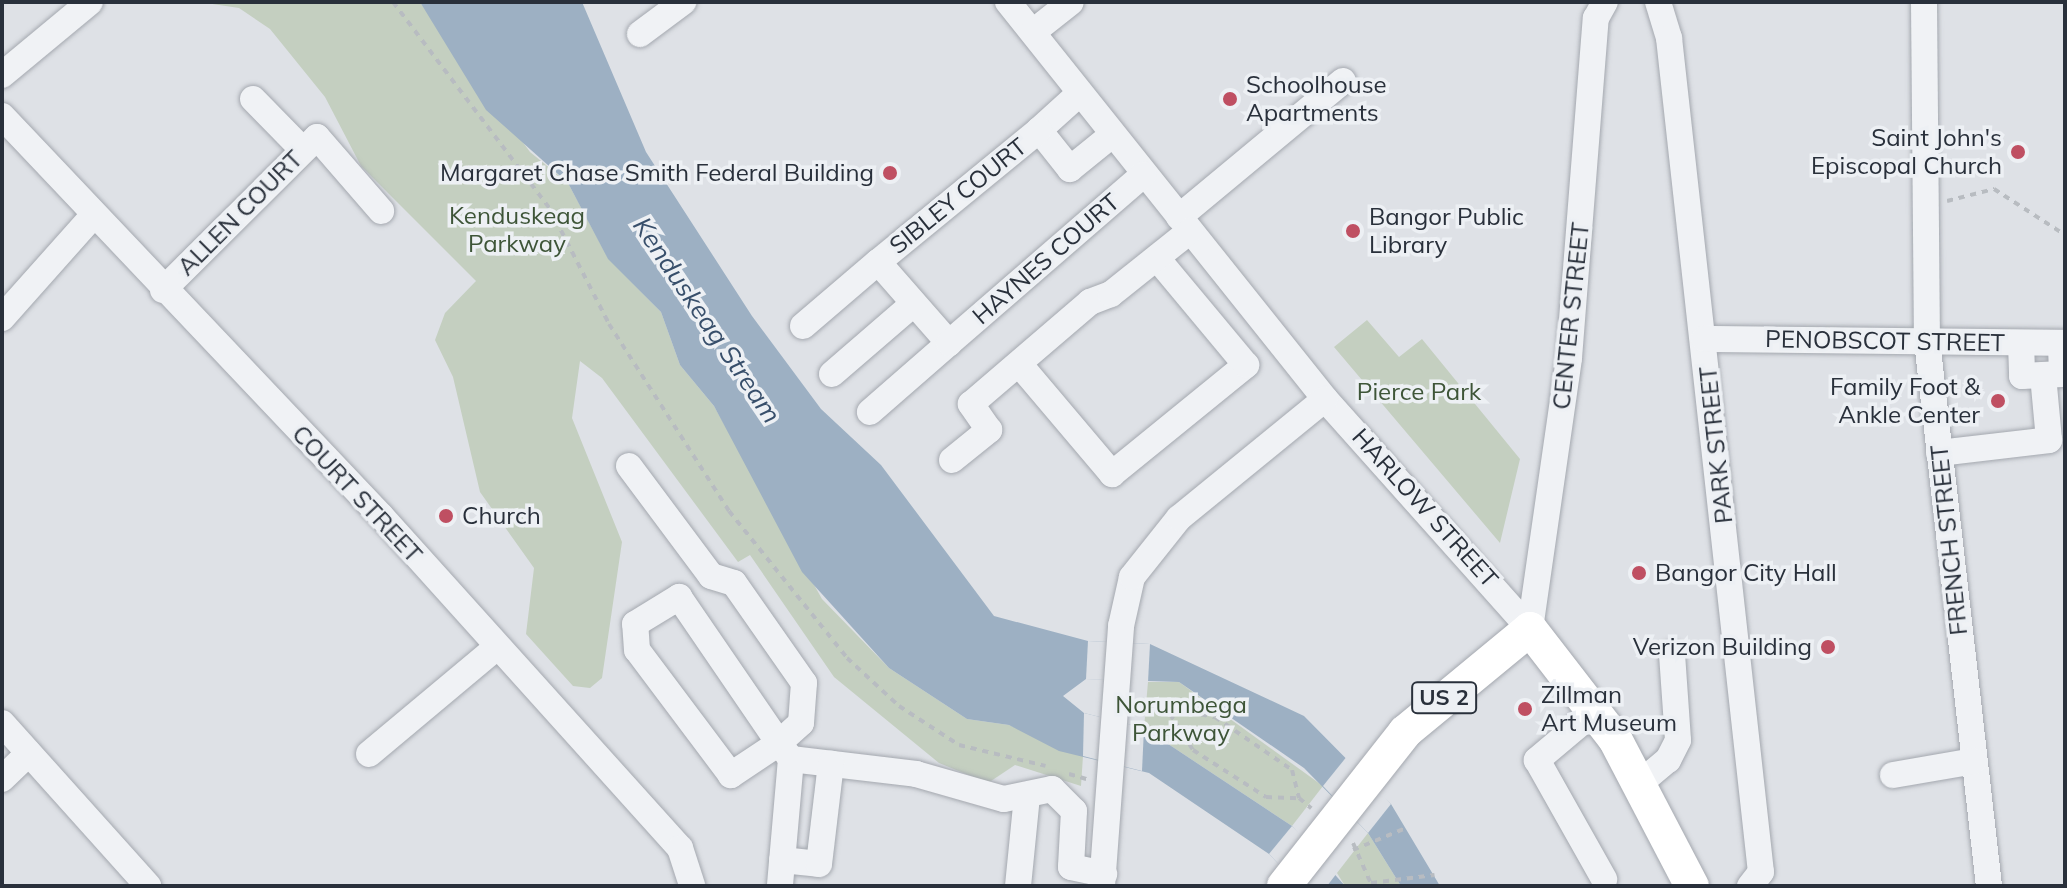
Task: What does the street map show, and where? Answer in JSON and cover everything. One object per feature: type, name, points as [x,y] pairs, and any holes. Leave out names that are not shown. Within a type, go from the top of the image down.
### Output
[{"type":"main road","name":"HARLOW STREET","points":[[1530,629],[1594,712],[1639,784],[1692,886]]},
{"type":"main road","name":"US 2","points":[[1288,882],[1368,779],[1423,715],[1530,629]]},
{"type":"street","points":[[640,34],[683,2]]},
{"type":"street","name":"HARLOW STREET","points":[[1008,2],[1143,175],[1325,399],[1530,629]]},
{"type":"street","points":[[1033,32],[1071,2]]},
{"type":"street","name":"CENTER STREET","points":[[1530,629],[1569,358],[1596,18],[1605,2]]},
{"type":"street","name":"PARK STREET","points":[[1658,2],[1669,38],[1761,872],[1750,886]]},
{"type":"street","name":"FRENCH STREET","points":[[1924,2],[1927,341],[1989,886]]},
{"type":"street","points":[[2,75],[86,3]]},
{"type":"street","points":[[952,460],[989,430],[971,404],[1069,326],[1099,311],[1101,302],[1157,258],[1185,224],[1343,81]]},
{"type":"street","name":"SIBLEY COURT","points":[[803,326],[1080,93]]},
{"type":"street","points":[[253,99],[310,143],[381,211]]},
{"type":"street","name":"COURT STREET","points":[[2,116],[680,848],[692,886]]},
{"type":"street","name":"SIBLEY COURT","points":[[1039,130],[1070,169],[1112,135]]},
{"type":"street","name":"ALLEN COURT","points":[[163,290],[310,143]]},
{"type":"street","name":"HAYNES COURT","points":[[870,412],[1143,175]]},
{"type":"street","points":[[2,318],[93,216]]},
{"type":"street","points":[[1020,365],[1112,474],[1246,365],[1157,258]]},
{"type":"street","points":[[878,262],[949,343]]},
{"type":"street","points":[[832,374],[913,304]]},
{"type":"street","name":"PENOBSCOT STREET","points":[[1704,339],[2063,343]]},
{"type":"street","points":[[2021,343],[2022,376],[2062,374],[2063,343]]},
{"type":"street","points":[[1939,453],[2049,440],[2043,375]]},
{"type":"street","points":[[679,597],[785,751],[831,764],[916,774],[1004,799],[1027,796],[1044,788],[1068,797],[1069,863],[1103,880],[1114,764],[1120,642],[1132,577],[1154,545],[1325,399]]},
{"type":"street","points":[[629,466],[711,576],[734,583],[804,683],[801,723],[785,751],[781,873],[819,864],[831,764]]},
{"type":"street","points":[[711,576],[635,624],[637,650],[731,775],[785,751]]},
{"type":"street","points":[[369,754],[497,647]]},
{"type":"street","points":[[1639,784],[1668,760],[1678,740],[1672,654]]},
{"type":"street","points":[[1594,712],[1537,760],[1604,879]]},
{"type":"street","points":[[2,723],[148,886]]},
{"type":"street","points":[[2,779],[29,753]]},
{"type":"street","points":[[1893,775],[1974,761]]},
{"type":"street","points":[[1018,886],[1027,796]]},
{"type":"path","points":[[393,2],[550,209],[609,324],[729,511],[847,658],[899,706],[959,745],[1086,779]]},
{"type":"path","points":[[1944,200],[1994,189],[2065,235]]},
{"type":"path","points":[[1142,703],[1170,714],[1215,717],[1292,770],[1299,798],[1311,808]]},
{"type":"path","points":[[1170,714],[1193,750],[1266,797],[1299,798]]},
{"type":"path","points":[[1353,850],[1376,846],[1406,828]]},
{"type":"path","points":[[1353,843],[1353,850],[1371,885],[1434,875]]},
{"type":"green space","name":"Kenduskeag Parkway","points":[[199,2],[420,2],[530,152],[568,183],[608,258],[661,312],[680,365],[714,406],[822,599],[889,668],[967,719],[1009,725],[1083,756],[1081,786],[1015,765],[988,783],[939,763],[834,677],[750,555],[738,562],[602,378],[580,361],[572,418],[622,542],[602,678],[590,688],[573,686],[526,634],[534,568],[480,492],[453,377],[435,340],[445,313],[476,281],[361,166],[325,97],[270,29],[239,8]]},
{"type":"green space","name":"Pierce Park","points":[[1367,320],[1399,357],[1422,339],[1520,459],[1500,543],[1334,347]]},
{"type":"green space","name":"Norumbega Parkway","points":[[1148,682],[1179,682],[1323,786],[1292,826],[1144,728]]},
{"type":"green space","points":[[1368,833],[1401,886],[1345,886],[1337,873]]},
{"type":"water","name":"Kenduskeag Stream","points":[[420,2],[582,2],[646,152],[752,316],[821,409],[881,465],[994,616],[1088,641],[1150,644],[1304,716],[1391,804],[1440,886],[1401,886],[1368,833],[1304,768],[1179,682],[1086,679],[1063,696],[1084,713],[1144,728],[1292,826],[1345,886],[1299,886],[1269,854],[1149,773],[1059,751],[1009,725],[967,719],[889,668],[802,572],[714,406],[680,365],[661,312],[608,259],[568,183],[486,110]]},
{"type":"pier","points":[[1088,641],[1150,644],[1148,682],[1086,679]]},
{"type":"pier","points":[[1084,713],[1144,728],[1142,771],[1083,756]]},
{"type":"pier","points":[[1348,755],[1391,804],[1368,833],[1323,786]]},
{"type":"pier","points":[[1292,826],[1337,873],[1327,886],[1299,886],[1269,854]]},
{"type":"place","name":"Schoolhouse Apartments","points":[[1230,99]]},
{"type":"place","name":"Saint John's Episcopal Church","points":[[2018,152]]},
{"type":"place","name":"Margaret Chase Smith Federal Building","points":[[890,173]]},
{"type":"place","name":"Bangor Public Library","points":[[1353,231]]},
{"type":"place","name":"Family Foot & Ankle Center","points":[[1998,401]]},
{"type":"place","name":"Church","points":[[446,516]]},
{"type":"place","name":"Bangor City Hall","points":[[1639,573]]},
{"type":"place","name":"Verizon Building","points":[[1828,647]]},
{"type":"place","name":"Zillman Art Museum","points":[[1525,709]]}]
